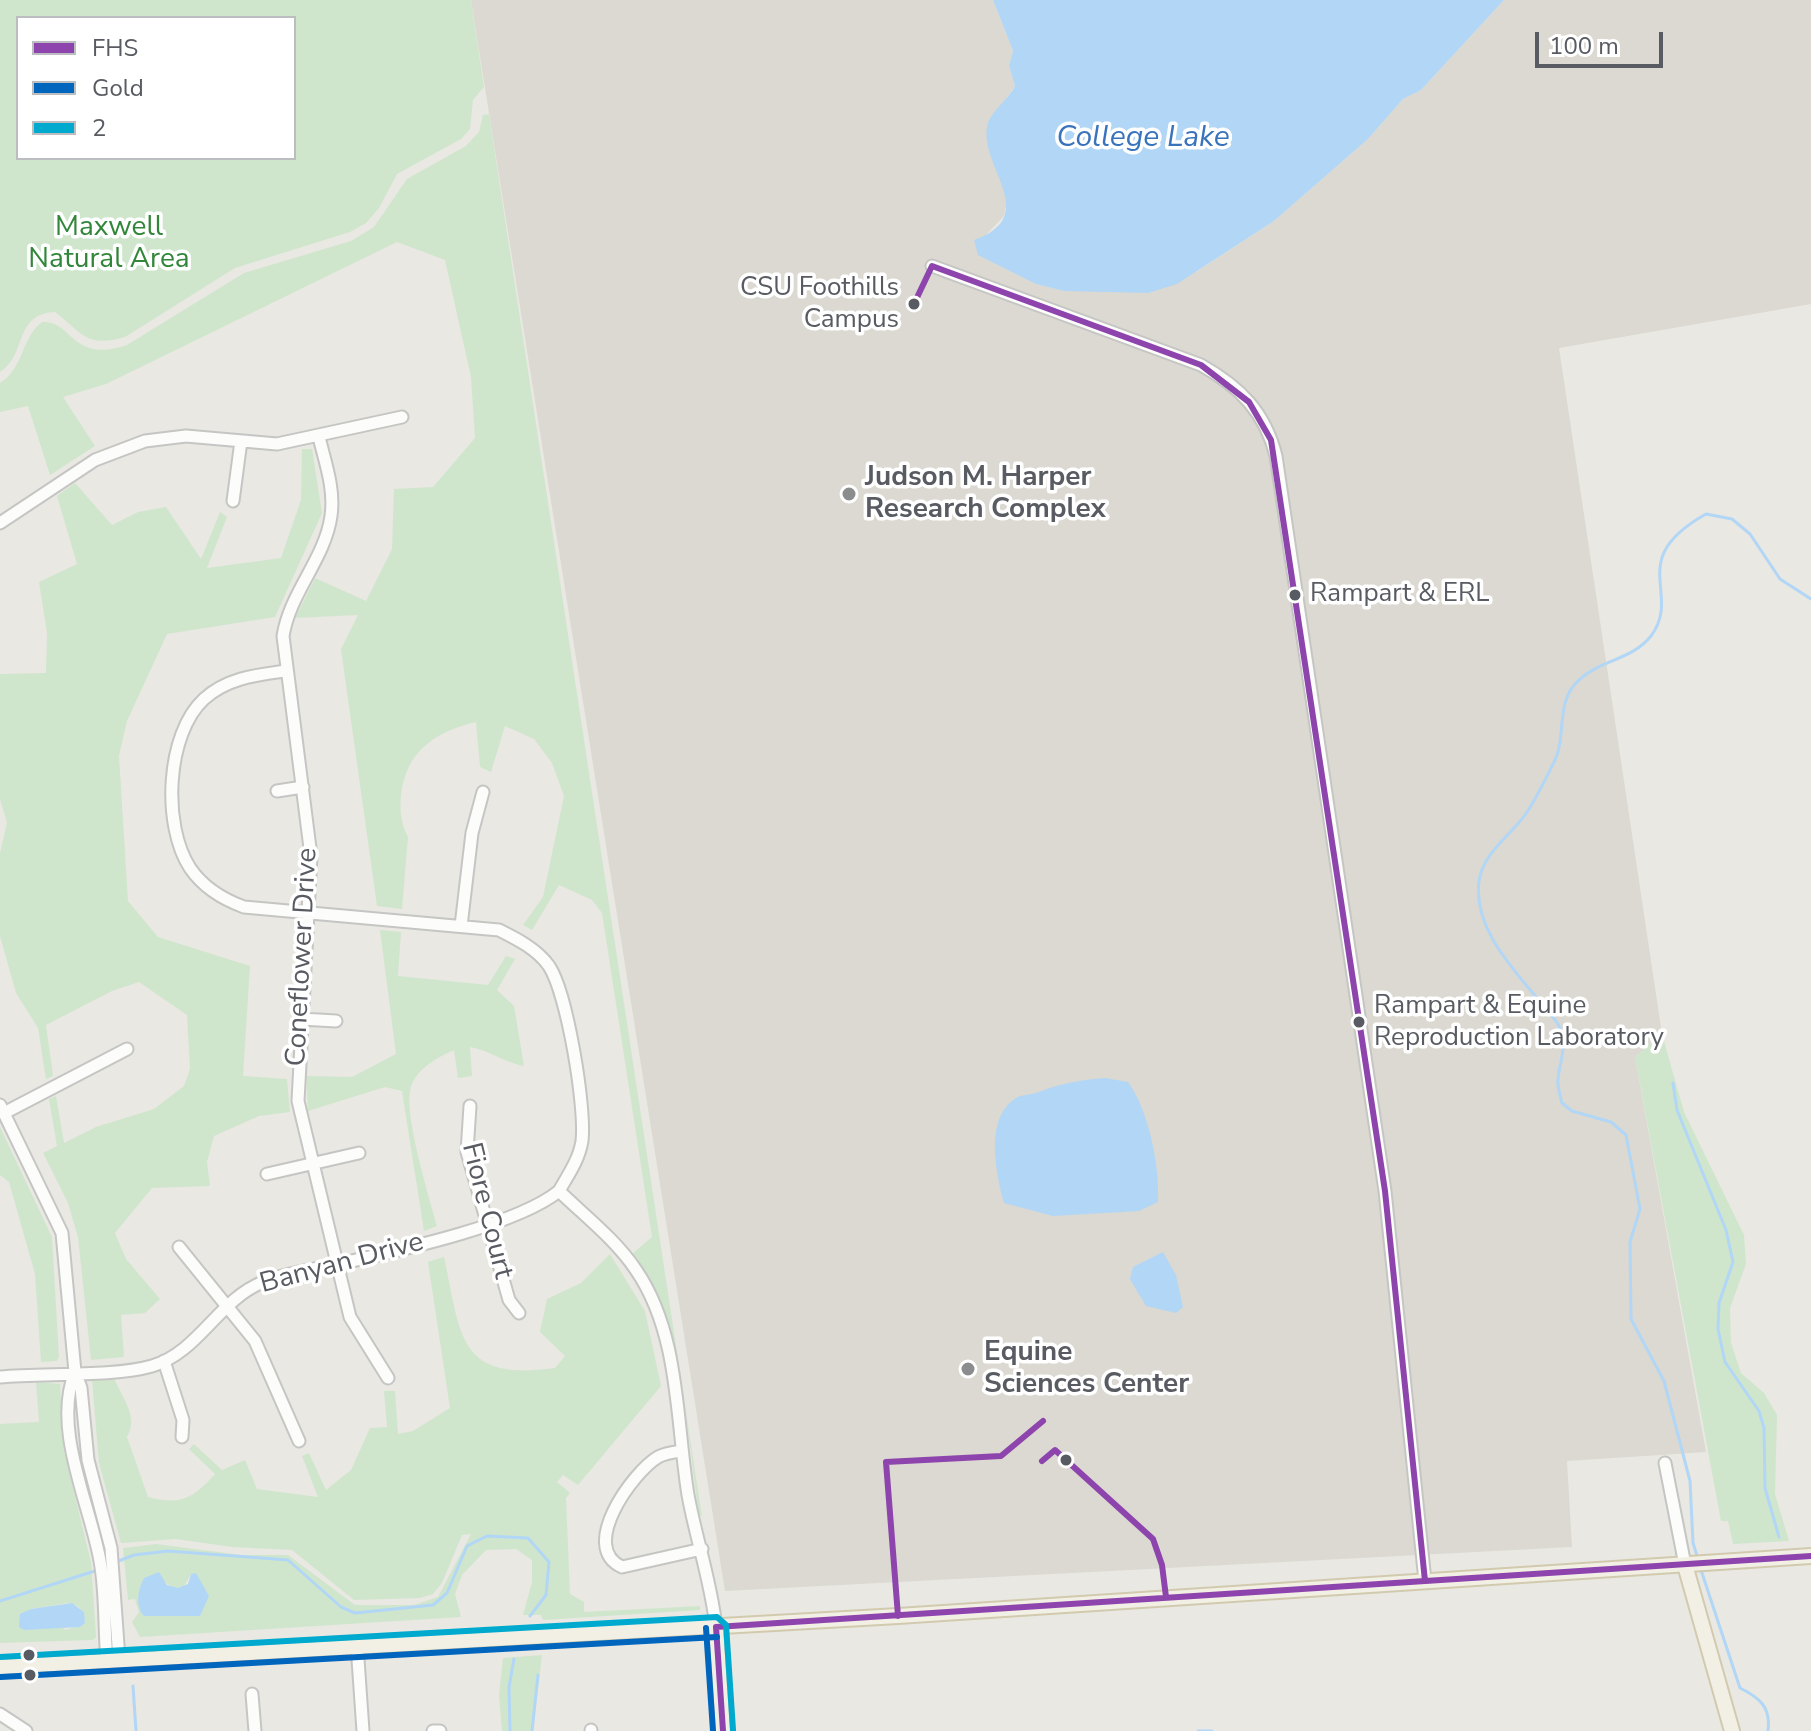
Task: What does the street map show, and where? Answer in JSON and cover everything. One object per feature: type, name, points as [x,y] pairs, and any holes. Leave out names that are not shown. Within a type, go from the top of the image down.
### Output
[{"type":"main road","points":[[0,1667],[357,1645],[537,1638],[1811,1556]]},
{"type":"main road","points":[[1695,1564],[1732,1731]]},
{"type":"main road","points":[[716,1627],[723,1731]]},
{"type":"street","points":[[932,266],[1201,365],[1239,389],[1269,433],[1276,456],[1383,1178],[1425,1581]]},
{"type":"street","points":[[0,523],[95,460],[132,444],[186,436],[277,444],[402,417]]},
{"type":"street","name":"Coneflower Drive","points":[[319,437],[331,489],[331,515],[322,546],[288,613],[283,636],[285,671],[311,839],[298,1101],[350,1317],[388,1378]]},
{"type":"street","points":[[233,501],[241,441]]},
{"type":"street","points":[[285,671],[227,684],[194,710],[176,748],[176,831],[190,868],[219,896],[244,907],[499,930],[525,943],[548,965],[563,995],[583,1122],[575,1163],[559,1191],[615,1245],[648,1290],[667,1344],[690,1506],[702,1549],[716,1627]]},
{"type":"street","points":[[277,791],[303,787]]},
{"type":"street","points":[[461,926],[472,833],[483,792]]},
{"type":"street","points":[[301,1019],[336,1021]]},
{"type":"street","points":[[113,1660],[107,1558],[88,1460],[81,1388],[75,1372],[62,1233],[54,1210],[2,1109],[127,1049]]},
{"type":"street","name":"Fiore Court","points":[[470,1106],[467,1152],[509,1300],[519,1313]]},
{"type":"street","points":[[267,1174],[359,1153]]},
{"type":"street","name":"Banyan Drive","points":[[0,1377],[133,1369],[164,1361],[191,1343],[226,1305],[262,1282],[486,1225],[530,1211],[559,1191]]},
{"type":"street","points":[[179,1247],[262,1353],[299,1441]]},
{"type":"street","points":[[164,1361],[183,1420],[182,1437]]},
{"type":"street","points":[[682,1451],[654,1460],[610,1511],[605,1532],[610,1556],[622,1567],[702,1549]]},
{"type":"street","points":[[1665,1463],[1695,1564]]},
{"type":"street","points":[[107,1558],[101,1574],[113,1660]]},
{"type":"street","points":[[357,1645],[363,1731]]},
{"type":"street","points":[[252,1694],[255,1731]]},
{"type":"street","points":[[0,1714],[26,1731]]},
{"type":"street","points":[[433,1731],[440,1731]]},
{"type":"shaded area","points":[[471,0],[993,0],[1013,51],[1009,66],[1015,86],[987,126],[988,143],[1008,197],[1004,216],[985,236],[978,254],[1037,284],[1064,291],[1196,272],[1274,221],[1368,139],[1403,99],[1421,90],[1504,0],[1811,0],[1811,304],[1559,348],[1662,1034],[1635,1057],[1706,1452],[1567,1461],[1572,1547],[725,1591]]},
{"type":"green space","name":"Maxwell Natural Area","points":[[0,0],[471,0],[484,87],[473,100],[470,129],[461,139],[397,174],[379,208],[366,223],[350,232],[235,268],[125,337],[94,340],[55,312],[42,314],[27,327],[9,364],[0,372]]},
{"type":"green space","points":[[489,114],[702,1517],[699,1514],[686,1413],[673,1346],[650,1282],[633,1253],[652,1237],[602,913],[592,900],[559,885],[532,930],[523,925],[543,897],[564,796],[552,763],[534,739],[505,726],[491,772],[480,767],[476,722],[450,730],[428,743],[412,762],[402,788],[401,814],[408,837],[402,909],[377,906],[341,649],[358,615],[295,618],[315,578],[366,601],[392,549],[394,489],[433,487],[475,438],[471,377],[445,260],[397,242],[106,384],[63,397],[95,446],[50,475],[28,406],[0,412],[0,383],[14,369],[30,336],[42,322],[60,327],[84,346],[94,349],[127,345],[244,273],[351,241],[374,227],[407,179],[466,146],[479,132],[483,115]]},
{"type":"green space","points":[[302,449],[312,449],[322,513],[275,617],[167,634],[127,721],[119,756],[128,901],[158,937],[250,966],[243,1076],[287,1079],[290,1112],[259,1116],[214,1136],[207,1162],[210,1186],[152,1188],[115,1233],[126,1259],[160,1299],[145,1313],[121,1315],[124,1357],[91,1360],[78,1237],[68,1203],[43,1153],[57,1146],[49,1099],[56,1096],[64,1143],[96,1127],[154,1109],[184,1086],[190,1069],[187,1015],[139,982],[112,991],[46,1025],[53,1076],[46,1079],[38,1028],[16,993],[0,936],[0,853],[7,823],[0,799],[0,674],[46,673],[47,633],[39,582],[77,564],[57,496],[75,483],[112,525],[138,512],[166,507],[201,559],[220,512],[227,517],[207,568],[281,558],[301,500]]},
{"type":"green space","points":[[380,930],[401,932],[398,976],[488,985],[506,956],[515,959],[497,990],[514,1006],[524,1066],[470,1047],[472,1076],[458,1078],[454,1050],[427,1066],[412,1084],[409,1103],[411,1119],[437,1226],[424,1231],[402,1091],[385,1087],[308,1111],[306,1076],[352,1077],[396,1054]]},
{"type":"green space","points":[[1662,1034],[1684,1112],[1744,1235],[1746,1264],[1730,1308],[1731,1343],[1741,1373],[1764,1393],[1777,1415],[1775,1494],[1789,1541],[1733,1544],[1728,1521],[1721,1521],[1635,1057]]},
{"type":"green space","points":[[0,1127],[52,1237],[57,1361],[41,1362],[35,1274],[9,1182],[0,1175]]},
{"type":"green space","points":[[610,1254],[645,1311],[661,1386],[578,1485],[563,1475],[557,1482],[570,1493],[566,1498],[570,1594],[584,1602],[584,1612],[700,1606],[700,1610],[543,1620],[541,1615],[523,1615],[532,1582],[532,1560],[516,1549],[486,1550],[462,1575],[455,1594],[461,1617],[140,1637],[132,1622],[139,1612],[135,1599],[128,1600],[123,1548],[156,1544],[241,1555],[288,1555],[355,1605],[414,1605],[438,1597],[471,1534],[462,1535],[442,1583],[433,1594],[420,1598],[354,1600],[292,1550],[232,1547],[176,1539],[121,1543],[99,1463],[92,1380],[114,1378],[125,1400],[131,1422],[127,1437],[148,1497],[169,1501],[186,1498],[215,1474],[189,1449],[194,1444],[222,1470],[245,1460],[257,1489],[318,1497],[302,1456],[309,1453],[326,1490],[351,1470],[370,1428],[387,1427],[384,1391],[395,1391],[398,1434],[413,1431],[450,1408],[428,1262],[444,1257],[455,1309],[469,1347],[481,1360],[499,1368],[555,1368],[565,1356],[540,1332],[547,1299],[581,1283]],"holes":[[[191,1574],[200,1616],[150,1615],[161,1579],[173,1588],[183,1588]]]},
{"type":"green space","points":[[36,1382],[60,1384],[64,1451],[91,1562],[96,1637],[93,1640],[0,1643],[0,1424],[39,1422]],"holes":[[[68,1603],[81,1609],[85,1623],[66,1630],[31,1609]]]},
{"type":"green space","points":[[542,1655],[533,1731],[502,1731],[499,1695],[503,1658]]},
{"type":"water","name":"College Lake","points":[[993,0],[1504,0],[1421,90],[1403,99],[1368,139],[1274,221],[1177,284],[1148,293],[1064,291],[1036,284],[978,255],[974,240],[994,230],[1004,218],[1006,205],[987,143],[987,127],[1015,86],[1009,66],[1013,51]]},
{"type":"water","points":[[1105,1078],[1128,1082],[1142,1108],[1155,1156],[1158,1202],[1139,1211],[1053,1216],[1004,1203],[995,1147],[996,1132],[1006,1107],[1016,1098],[1055,1086]]},
{"type":"water","points":[[1163,1252],[1176,1275],[1183,1307],[1176,1313],[1146,1306],[1130,1279],[1133,1267]]},
{"type":"water","points":[[159,1572],[167,1585],[178,1588],[188,1584],[191,1574],[196,1573],[209,1596],[200,1616],[144,1616],[138,1602],[140,1587],[144,1578]]},
{"type":"water","points":[[72,1603],[84,1612],[85,1623],[80,1627],[24,1630],[19,1627],[20,1614],[31,1609]]},
{"type":"waterway","points":[[1698,1559],[1693,1543],[1690,1481],[1664,1381],[1631,1319],[1630,1242],[1640,1209],[1626,1135],[1611,1122],[1572,1111],[1562,1103],[1558,1082],[1562,1033],[1497,947],[1482,915],[1479,881],[1486,861],[1527,812],[1553,764],[1560,743],[1566,699],[1571,689],[1587,673],[1635,650],[1651,636],[1662,605],[1661,561],[1667,546],[1681,531],[1706,514],[1732,519],[1750,534],[1780,579],[1811,599]]},
{"type":"waterway","points":[[1673,1083],[1677,1110],[1726,1230],[1733,1262],[1719,1303],[1718,1329],[1725,1362],[1759,1411],[1764,1428],[1765,1488],[1779,1537]]},
{"type":"waterway","points":[[116,1562],[134,1555],[168,1551],[288,1560],[341,1607],[355,1613],[433,1605],[447,1593],[467,1546],[487,1536],[528,1538],[549,1562],[546,1595],[530,1616]]},
{"type":"waterway","points":[[0,1601],[98,1570]]},
{"type":"waterway","points":[[1701,1570],[1740,1688],[1763,1704],[1768,1716],[1768,1731]]},
{"type":"waterway","points":[[510,1731],[509,1687],[514,1659]]},
{"type":"waterway","points":[[532,1731],[538,1675]]},
{"type":"waterway","points":[[133,1686],[136,1731]]},
{"type":"waterway","points":[[1198,1731],[1212,1731]]},
{"type":"transit line","name":"FHS","points":[[913,306],[932,266],[1201,365],[1249,402],[1271,440],[1385,1191],[1425,1581]]},
{"type":"transit line","name":"FHS","points":[[898,1616],[886,1462],[1001,1456],[1043,1421]]},
{"type":"transit line","name":"FHS","points":[[1042,1461],[1055,1450],[1153,1539],[1162,1565],[1166,1597]]},
{"type":"transit line","name":"FHS","points":[[723,1731],[716,1627],[1811,1556]]},
{"type":"transit line","name":"2","points":[[0,1657],[717,1617],[726,1625],[733,1730]]},
{"type":"transit line","name":"Gold","points":[[706,1628],[713,1731]]},
{"type":"transit line","name":"Gold","points":[[1,1677],[717,1637]]},
{"type":"place","name":"CSU Foothills Campus","points":[[914,304]]},
{"type":"place","name":"Judson M. Harper Research Complex","points":[[849,494]]},
{"type":"place","name":"Rampart & ERL","points":[[1295,595]]},
{"type":"place","name":"Rampart & Equine Reproduction Laboratory","points":[[1359,1022]]},
{"type":"place","name":"Equine Sciences Center","points":[[968,1369]]}]
